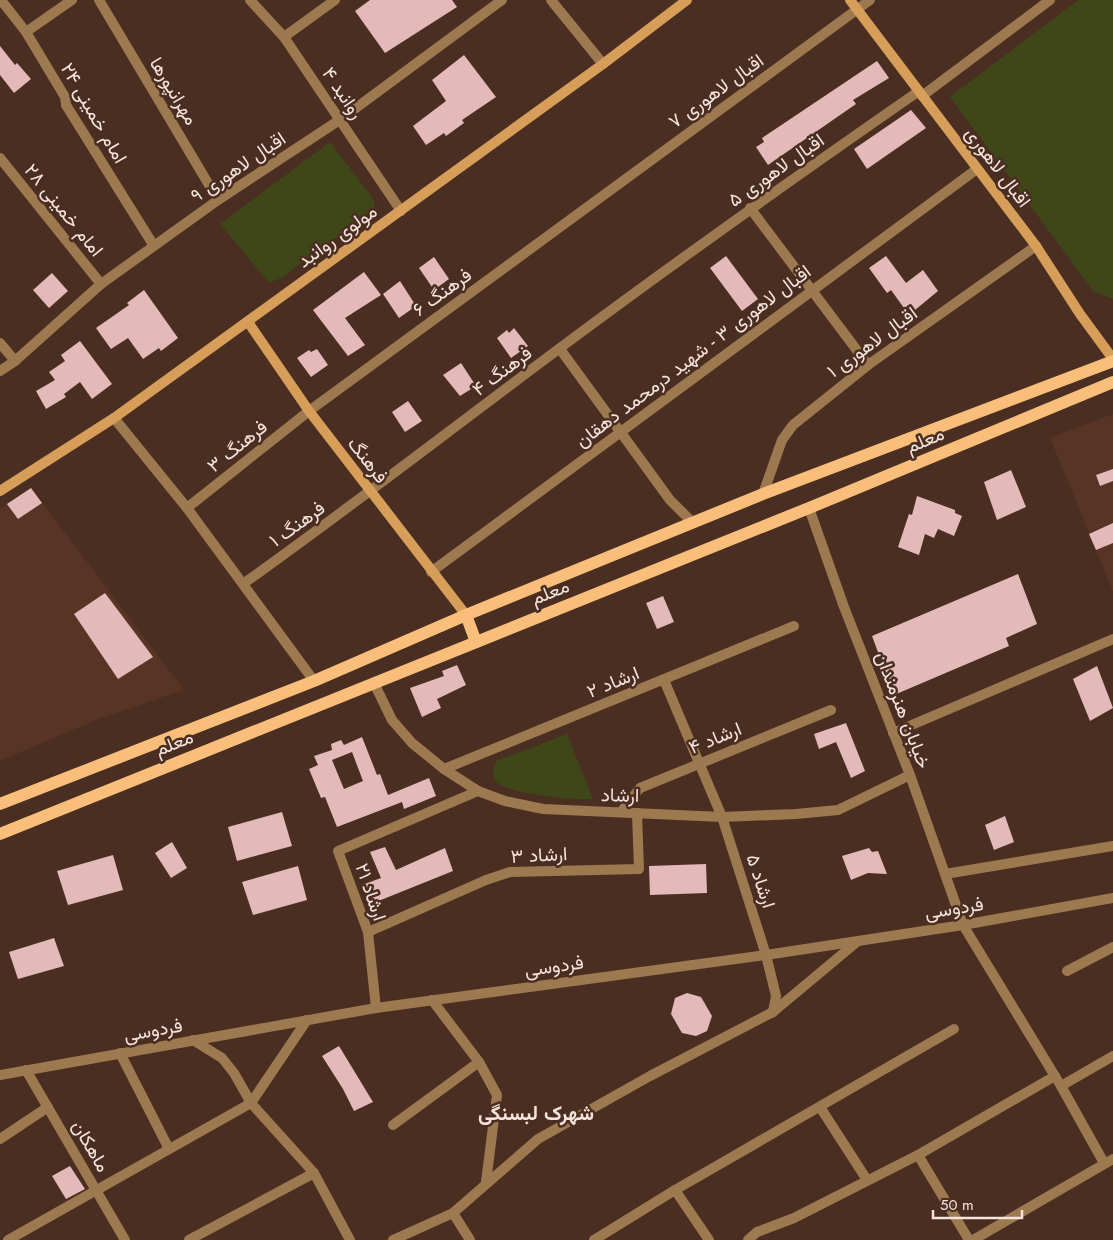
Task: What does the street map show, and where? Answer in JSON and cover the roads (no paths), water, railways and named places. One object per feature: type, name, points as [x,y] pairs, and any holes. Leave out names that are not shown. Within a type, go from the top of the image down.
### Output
[{"type":"main road","name":"معلم","points":[[0,804],[314,681],[466,615],[763,494],[1113,360]]},
{"type":"main road","name":"معلم","points":[[0,834],[809,508],[1113,382]]},
{"type":"main road","points":[[466,615],[476,642]]},
{"type":"street","name":"امام خمینی ۲۴","points":[[1,0],[26,32],[65,97],[66,105],[154,246]]},
{"type":"street","points":[[26,32],[72,0]]},
{"type":"street","name":"مهرانپورها","points":[[99,0],[218,200]]},
{"type":"street","name":"روانبد ۴","points":[[250,0],[284,38],[401,211]]},
{"type":"street","points":[[284,38],[334,0]]},
{"type":"street","name":"اقبال لاهوری ۹","points":[[0,371],[15,361],[102,284],[218,200],[340,119],[502,0]]},
{"type":"street","points":[[551,0],[603,64]]},
{"type":"street","name":"مولوی روانبد","points":[[0,490],[114,418],[603,64],[687,0]]},
{"type":"street","name":"اقبال لاهوری","points":[[850,0],[1036,246],[1080,314],[1113,360]]},
{"type":"street","name":"اقبال لاهوری ۷","points":[[596,201],[870,0]]},
{"type":"street","name":"اقبال لاهوری ۵","points":[[655,278],[750,208],[921,94],[1050,0]]},
{"type":"street","name":"امام خمینی ۲۸","points":[[0,158],[102,284]]},
{"type":"street","name":"اقبال لاهوری ۳ - شهید درمحمد دهقان","points":[[431,572],[977,169]]},
{"type":"street","name":"فرهنگ ۶","points":[[309,411],[596,201]]},
{"type":"street","points":[[750,208],[868,365]]},
{"type":"street","name":"اقبال لاهوری ۱","points":[[763,494],[782,440],[792,425],[868,365],[1036,246]]},
{"type":"street","name":"فرهنگ ۴","points":[[371,492],[655,278]]},
{"type":"street","name":"فرهنگ","points":[[248,322],[309,411],[431,572],[466,615]]},
{"type":"street","points":[[0,343],[15,361]]},
{"type":"street","points":[[560,349],[670,500],[693,523]]},
{"type":"street","name":"فرهنگ ۳","points":[[187,508],[309,411]]},
{"type":"street","points":[[114,418],[187,508],[314,681]]},
{"type":"street","name":"فرهنگ ۱","points":[[243,584],[371,492]]},
{"type":"street","name":"خیابان هنرمندان","points":[[809,508],[844,607],[910,775],[964,925],[1108,1161]]},
{"type":"street","name":"ارشاد ۲","points":[[444,769],[794,626]]},
{"type":"street","points":[[892,733],[1113,639]]},
{"type":"street","name":"ارشاد ۵","points":[[664,680],[722,817],[766,955],[776,996],[773,1012]]},
{"type":"street","name":"ارشاد","points":[[374,682],[392,720],[412,743],[444,769],[478,791],[505,801],[543,809],[576,812],[621,812],[722,817],[838,810],[910,775]]},
{"type":"street","name":"ارشاد ۴","points":[[621,812],[640,788],[831,710]]},
{"type":"street","name":"ارشاد ۲۱","points":[[376,1008],[368,932],[338,851],[478,791]]},
{"type":"street","name":"ارشاد ۳","points":[[368,932],[486,880],[510,872],[639,868],[637,813]]},
{"type":"street","points":[[945,874],[1113,846]]},
{"type":"street","name":"فردوسی","points":[[0,1075],[376,1008],[766,955],[964,925],[1113,898]]},
{"type":"street","points":[[394,1240],[453,1213],[486,1182],[538,1139],[650,1076],[773,1012],[858,941]]},
{"type":"street","points":[[1067,971],[1113,946]]},
{"type":"street","points":[[432,1000],[479,1062],[497,1095],[486,1182]]},
{"type":"street","points":[[8,1240],[251,1103],[308,1020]]},
{"type":"street","points":[[594,1240],[675,1190],[954,1029]]},
{"type":"street","points":[[193,1040],[222,1058],[234,1073],[251,1103],[314,1173],[350,1240]]},
{"type":"street","points":[[120,1053],[169,1149]]},
{"type":"street","points":[[1062,1086],[1113,1056]]},
{"type":"street","points":[[393,1125],[479,1062]]},
{"type":"street","name":"ماهکان","points":[[26,1070],[125,1240]]},
{"type":"street","points":[[748,1240],[757,1232],[794,1218],[918,1155],[1055,1076]]},
{"type":"street","points":[[0,1139],[48,1107]]},
{"type":"street","points":[[820,1107],[867,1180]]},
{"type":"street","points":[[918,1155],[971,1240],[1108,1161]]},
{"type":"street","points":[[189,1240],[314,1173]]},
{"type":"street","points":[[675,1190],[709,1240]]},
{"type":"street","points":[[453,1213],[470,1240]]},
{"type":"district","name":"شهرک لبسنگی","points":[[536,1113]]}]
